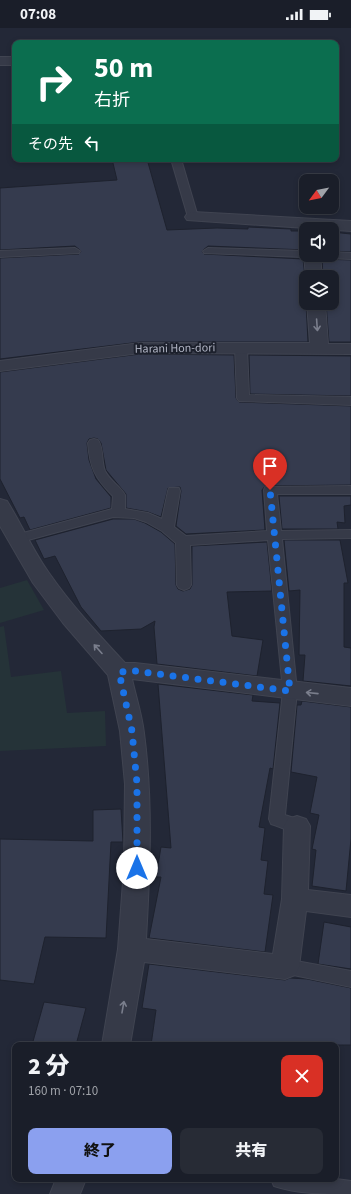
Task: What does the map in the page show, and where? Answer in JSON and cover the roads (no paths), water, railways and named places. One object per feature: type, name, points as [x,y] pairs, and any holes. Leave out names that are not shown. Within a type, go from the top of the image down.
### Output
[{"type":"street","points":[[0,61],[12,62]]},
{"type":"street","points":[[193,217],[351,226]]},
{"type":"street","points":[[316,310],[319,348]]},
{"type":"street","name":"Harani Hon-dori","points":[[0,366],[140,348],[351,349]]},
{"type":"street","points":[[0,506],[17,539],[41,578],[71,618],[119,672],[132,731],[137,784],[137,868],[132,948],[116,1042]]},
{"type":"street","points":[[119,672],[135,671],[290,691],[351,697]]},
{"type":"street","points":[[132,948],[285,967],[295,899],[297,826]]},
{"type":"street","points":[[295,899],[351,906]]},
{"type":"street","points":[[65,1194],[70,1182]]},
{"type":"lane","points":[[177,162],[193,217]]},
{"type":"lane","points":[[0,254],[75,251]]},
{"type":"lane","points":[[208,251],[299,254]]},
{"type":"lane","points":[[339,256],[351,256]]},
{"type":"lane","points":[[242,348],[243,398],[351,401]]},
{"type":"lane","points":[[94,443],[96,467],[102,478],[119,495],[118,513]]},
{"type":"lane","points":[[297,826],[277,819],[290,691],[270,490],[351,490]]},
{"type":"lane","points":[[167,527],[174,491]]},
{"type":"lane","points":[[17,539],[118,513],[129,512],[148,517],[167,527],[183,541],[275,535],[351,534]]},
{"type":"lane","points":[[183,541],[184,585]]},
{"type":"lane","points":[[285,967],[351,979]]},
{"type":"lane","points":[[298,1182],[351,1191]]}]
